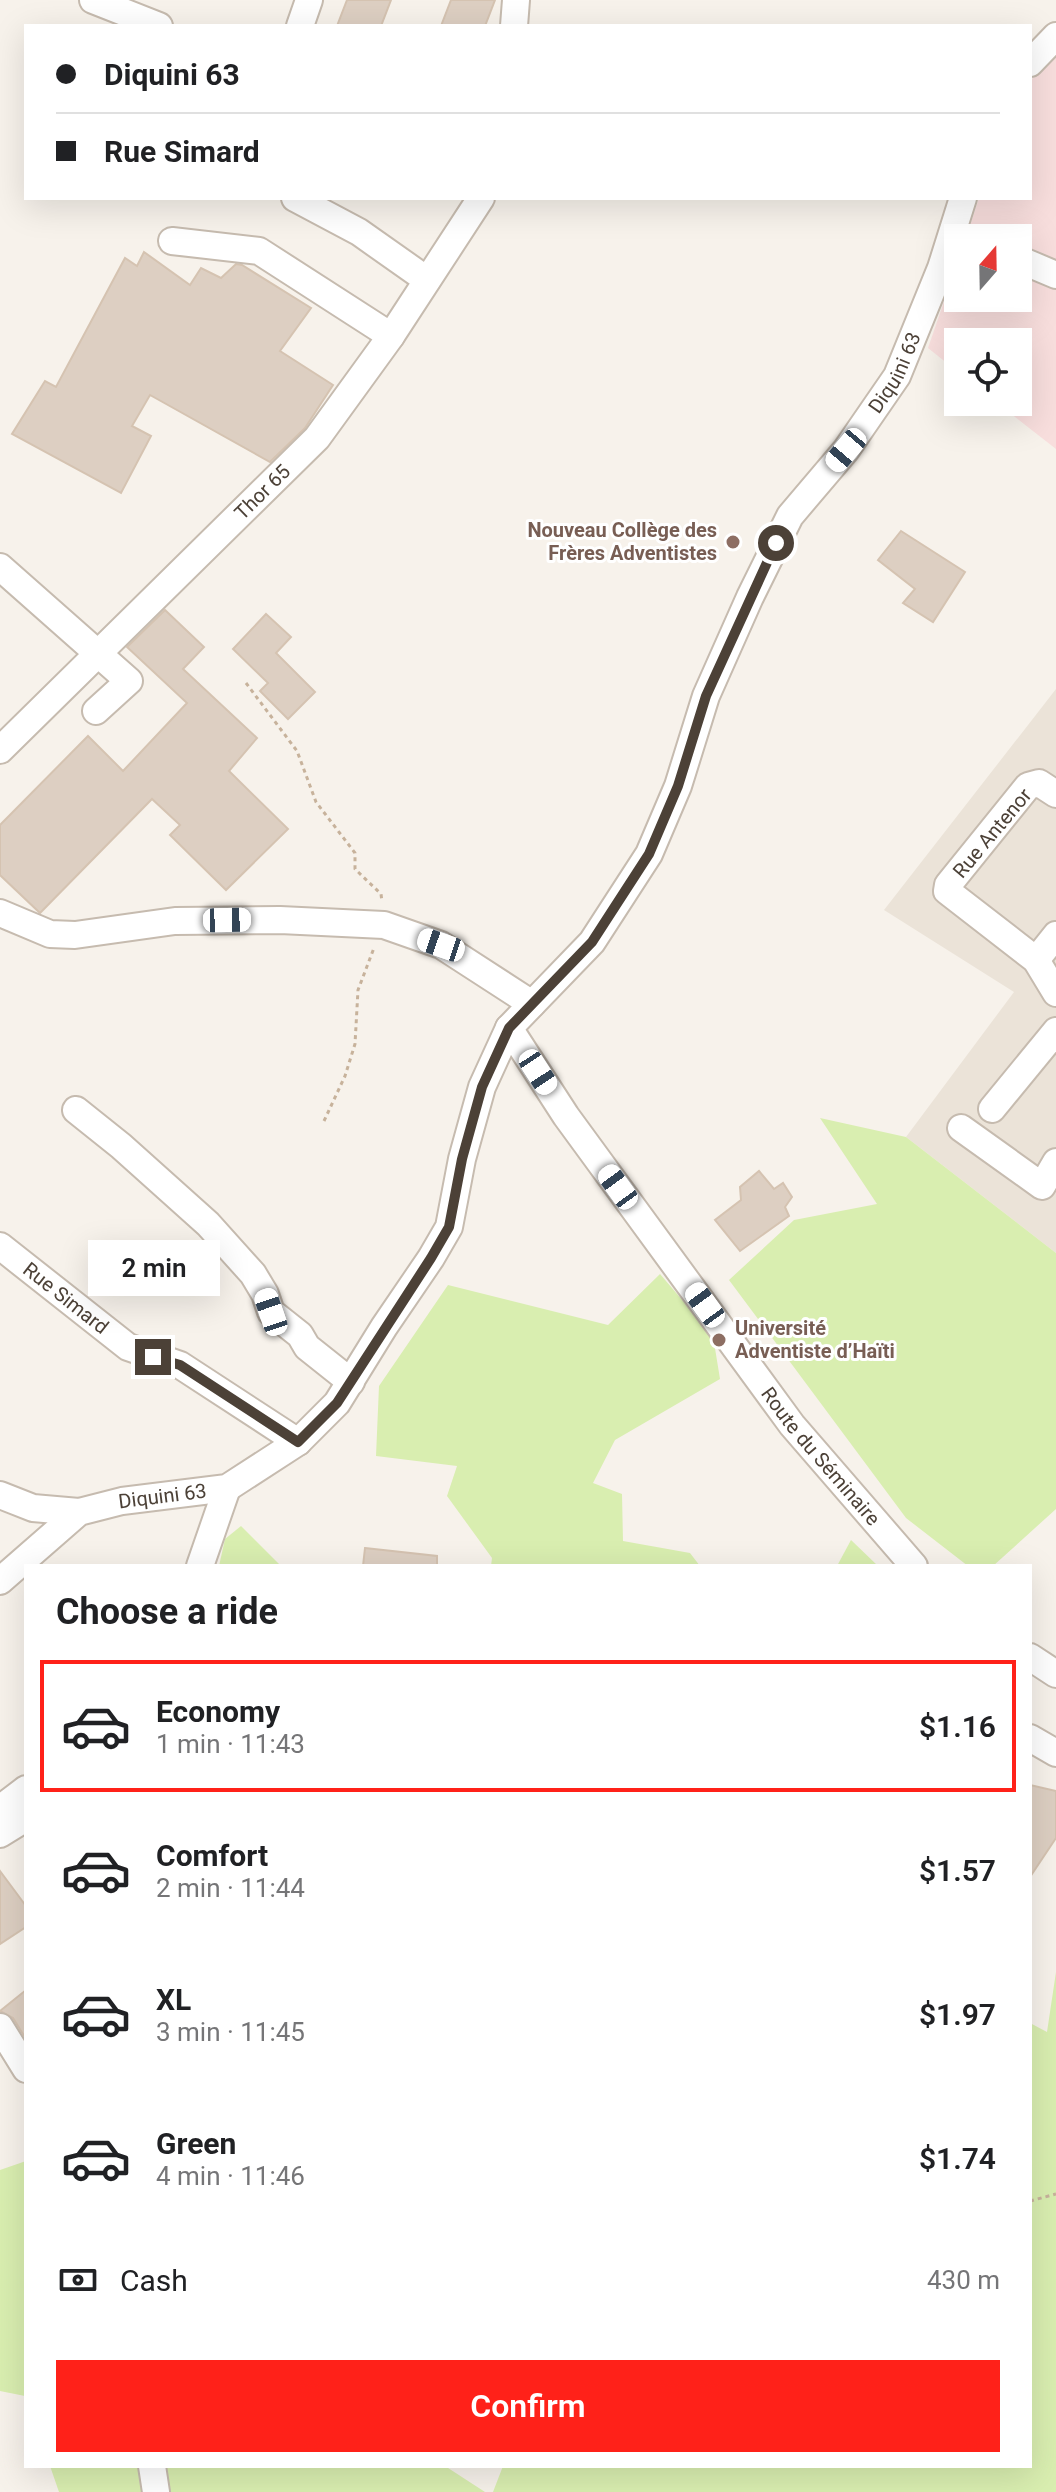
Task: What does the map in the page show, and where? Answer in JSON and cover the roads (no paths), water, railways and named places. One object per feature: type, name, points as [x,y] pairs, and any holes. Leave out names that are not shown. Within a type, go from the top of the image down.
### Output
[{"type":"street","points":[[93,0],[152,24]]},
{"type":"street","points":[[301,24],[309,0]]},
{"type":"street","points":[[514,24],[516,0]]},
{"type":"street","points":[[1032,61],[1056,36]]},
{"type":"street","points":[[299,200],[359,232],[427,280]]},
{"type":"street","name":"Thor 65","points":[[0,750],[317,438],[391,336],[480,200]]},
{"type":"street","name":"Diquini 63","points":[[962,224],[963,200]]},
{"type":"street","points":[[172,241],[259,251],[391,336]]},
{"type":"street","name":"Diquini 63","points":[[0,1581],[79,1512],[122,1501],[227,1488],[298,1442],[337,1403],[449,1227],[462,1159],[482,1087],[509,1028],[592,942],[649,854],[678,786],[706,696],[790,516],[846,450],[897,376],[944,263]]},
{"type":"street","points":[[1032,265],[1056,275]]},
{"type":"street","points":[[0,567],[129,681],[96,711]]},
{"type":"street","name":"Rue Antenor","points":[[1036,960],[947,891],[948,885],[1028,786],[1039,783],[1056,794]]},
{"type":"street","points":[[0,913],[50,934],[75,935],[175,921],[280,920],[384,925],[441,945],[532,1004]]},
{"type":"street","points":[[1056,935],[1036,960],[1056,993]]},
{"type":"street","name":"Route du Séminaire","points":[[509,1028],[566,1116],[792,1425],[912,1564]]},
{"type":"street","points":[[992,1109],[1056,1031]]},
{"type":"street","points":[[76,1110],[208,1224],[253,1274],[271,1312],[300,1335],[307,1347],[351,1382]]},
{"type":"street","points":[[961,1128],[1042,1186],[1056,1162]]},
{"type":"street","name":"Rue Simard","points":[[0,1246],[128,1347],[180,1365],[298,1442]]},
{"type":"street","points":[[201,1564],[227,1488]]},
{"type":"street","points":[[0,1495],[33,1508],[79,1512]]},
{"type":"street","points":[[1032,1658],[1056,1674]]},
{"type":"street","points":[[1032,1739],[1056,1753]]},
{"type":"street","points":[[0,1809],[24,1791]]},
{"type":"street","points":[[0,1834],[24,1819]]},
{"type":"street","points":[[0,2027],[24,2066]]},
{"type":"street","points":[[152,2468],[156,2492]]},
{"type":"place","name":"Nouveau Collège des Frères Adventistes","points":[[733,542]]},
{"type":"place","name":"Université Adventiste d’Haïti","points":[[719,1340]]}]
